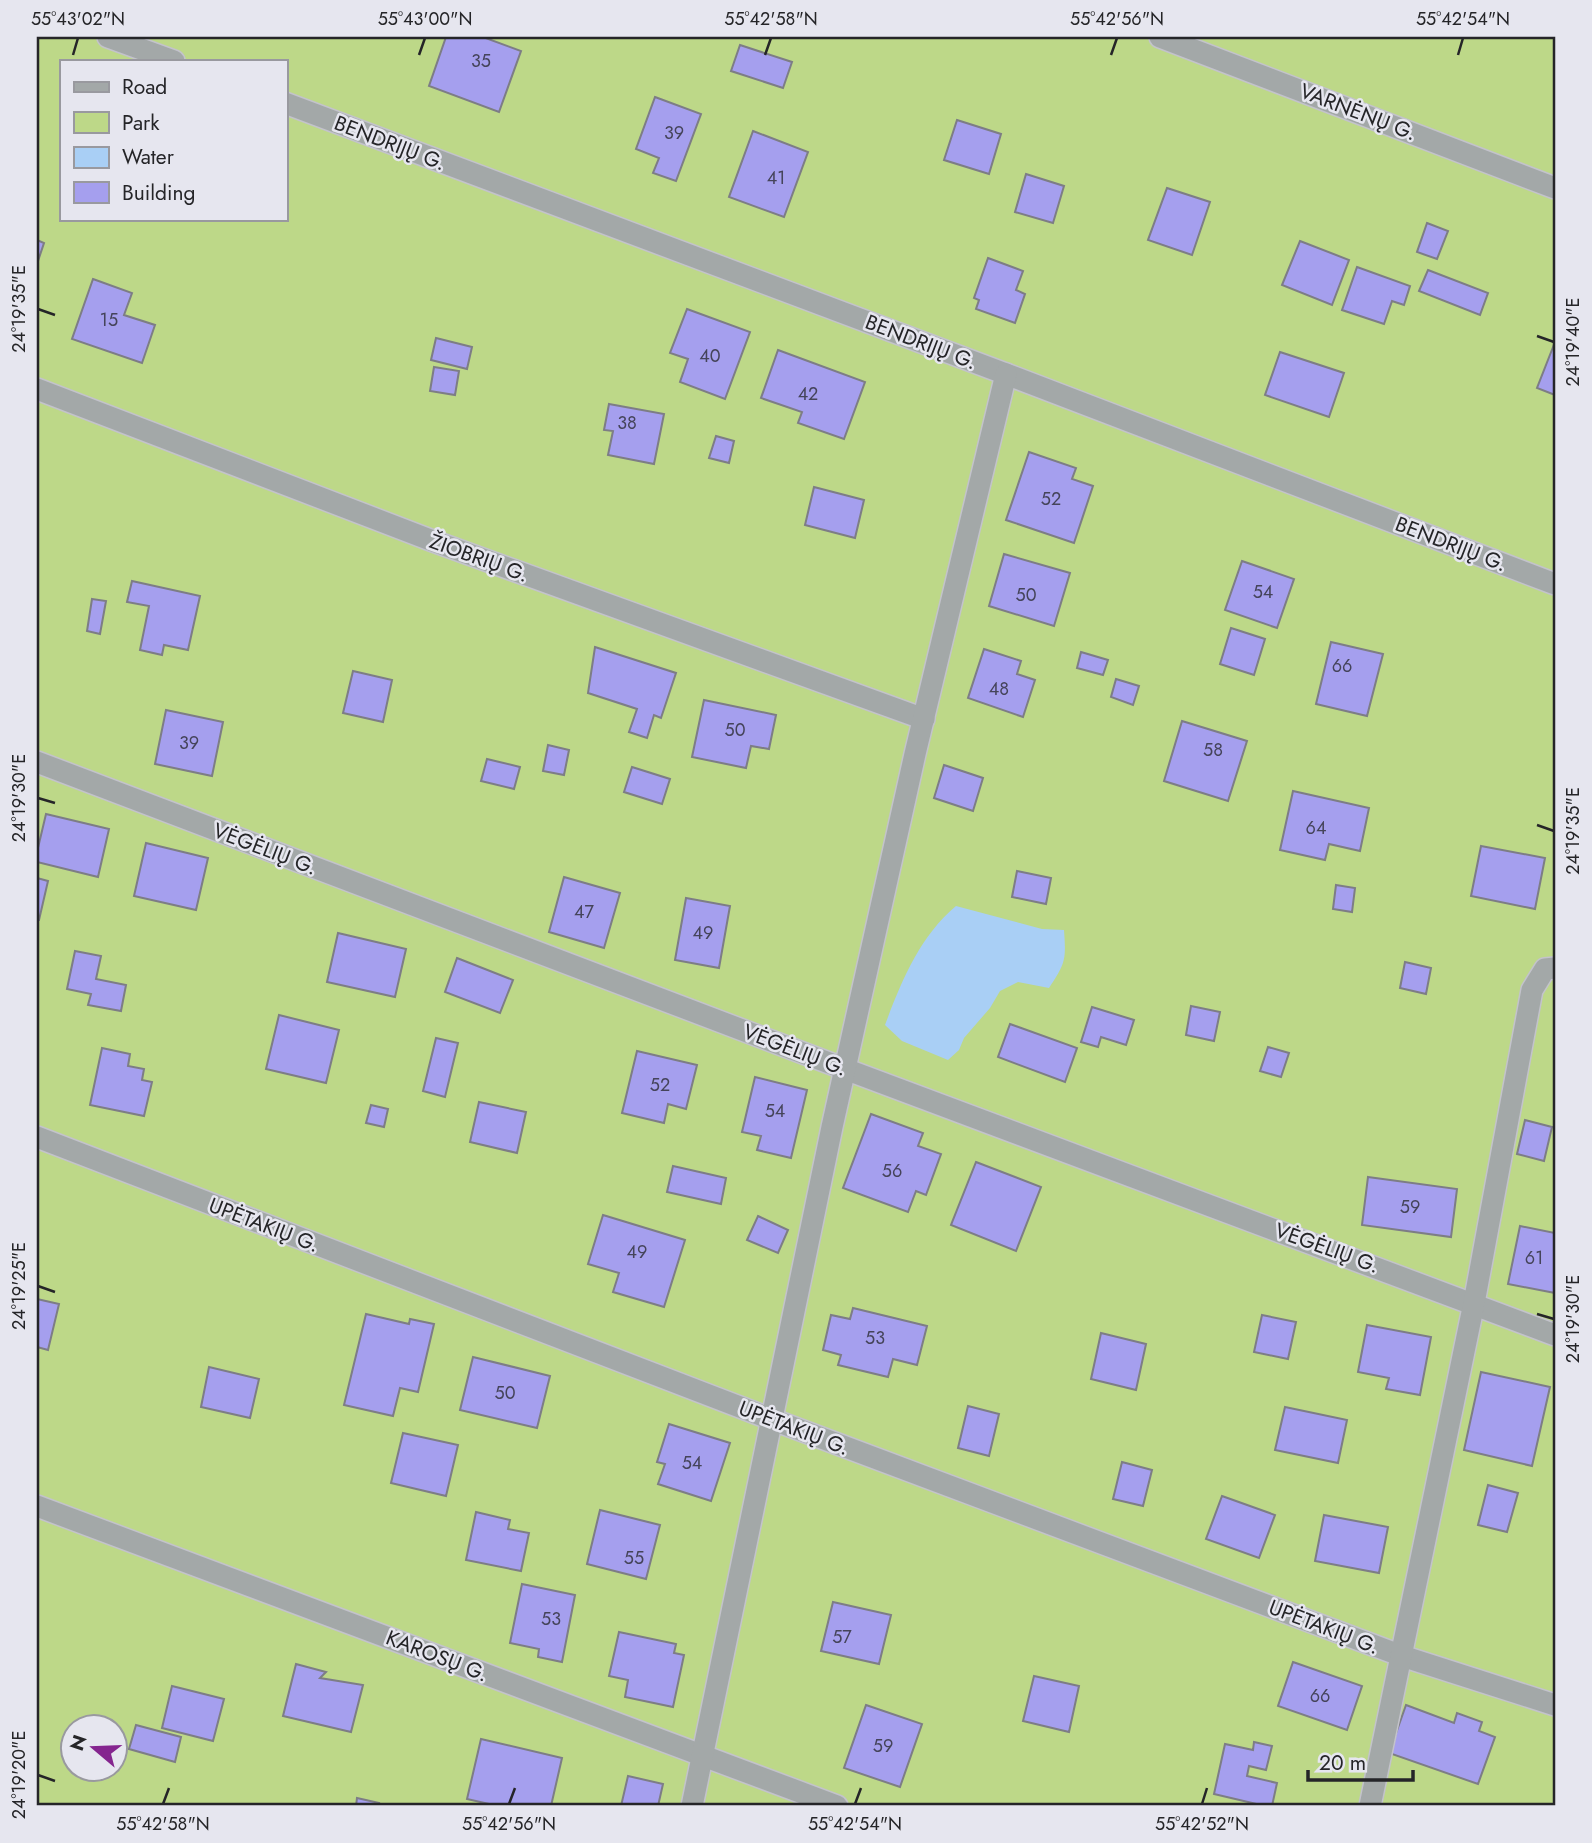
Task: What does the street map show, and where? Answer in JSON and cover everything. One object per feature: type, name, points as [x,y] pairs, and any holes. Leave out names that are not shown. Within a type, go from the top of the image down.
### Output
[{"type":"street","points":[[108,37],[171,60]]},
{"type":"street","name":"VARNĖNŲ G.","points":[[1160,37],[1555,188]]},
{"type":"street","name":"BENDRIJŲ G.","points":[[287,104],[1555,584]]},
{"type":"street","points":[[692,1806],[845,1069],[1006,374]]},
{"type":"street","name":"ŽIOBRIŲ G.","points":[[37,389],[433,541],[924,719]]},
{"type":"street","name":"VĖGĖLIŲ G.","points":[[37,762],[1555,1335]]},
{"type":"street","points":[[1370,1806],[1474,1303],[1532,990],[1550,968]]},
{"type":"street","name":"UPĖTAKIŲ G.","points":[[37,1138],[771,1419],[1402,1656],[1555,1704]]},
{"type":"street","name":"KAROSŲ G.","points":[[37,1506],[837,1806]]},
{"type":"green space","points":[[37,37],[1555,37],[1555,1806],[37,1806]]},
{"type":"water","points":[[956,906],[1042,929],[1064,930],[1065,955],[1049,988],[1018,982],[1000,991],[990,1008],[964,1038],[959,1050],[948,1060],[902,1041],[885,1025],[905,976],[922,945]]},
{"type":"building","points":[[446,37],[483,37],[521,51],[499,112],[429,86]]},
{"type":"building","points":[[740,45],[792,62],[783,88],[731,71]]},
{"type":"building","points":[[655,97],[701,114],[676,181],[653,173],[659,158],[636,149]]},
{"type":"building","points":[[957,120],[1001,134],[989,174],[944,160]]},
{"type":"building","points":[[753,131],[808,152],[784,217],[729,197]]},
{"type":"building","points":[[1026,174],[1064,186],[1053,223],[1015,212]]},
{"type":"building","points":[[1167,188],[1210,202],[1192,255],[1148,240]]},
{"type":"building","points":[[1427,223],[1448,231],[1437,259],[1417,252]]},
{"type":"building","points":[[37,240],[44,243],[37,264]]},
{"type":"building","points":[[1300,241],[1349,260],[1332,305],[1282,285]]},
{"type":"building","points":[[988,258],[1023,271],[1016,290],[1025,294],[1015,323],[976,309],[979,300],[974,298]]},
{"type":"building","points":[[1357,267],[1410,286],[1404,305],[1392,301],[1384,324],[1342,310]]},
{"type":"building","points":[[1428,270],[1488,293],[1480,315],[1419,291]]},
{"type":"building","points":[[93,279],[132,293],[124,315],[155,325],[142,363],[72,339]]},
{"type":"building","points":[[687,309],[750,332],[725,399],[680,382],[688,359],[670,353]]},
{"type":"building","points":[[436,338],[472,347],[467,369],[431,360]]},
{"type":"building","points":[[1555,342],[1555,395],[1537,388]]},
{"type":"building","points":[[778,350],[865,382],[844,439],[798,423],[802,412],[761,398]]},
{"type":"building","points":[[1280,352],[1344,373],[1329,417],[1265,395]]},
{"type":"building","points":[[434,367],[459,371],[455,395],[430,391]]},
{"type":"building","points":[[609,404],[664,414],[654,464],[608,455],[613,431],[604,430]]},
{"type":"building","points":[[716,436],[734,441],[729,463],[709,458]]},
{"type":"building","points":[[1029,452],[1076,468],[1072,479],[1093,486],[1074,543],[1006,520]]},
{"type":"building","points":[[814,487],[864,500],[855,538],[805,525]]},
{"type":"building","points":[[1004,554],[1070,573],[1054,626],[989,606]]},
{"type":"building","points":[[1242,561],[1294,579],[1277,628],[1225,610]]},
{"type":"building","points":[[132,581],[200,596],[188,650],[164,645],[162,655],[140,650],[149,606],[127,602]]},
{"type":"building","points":[[92,599],[106,601],[100,634],[87,631]]},
{"type":"building","points":[[1231,628],[1265,639],[1254,675],[1220,664]]},
{"type":"building","points":[[1331,642],[1383,654],[1367,716],[1316,704]]},
{"type":"building","points":[[595,647],[676,673],[661,718],[654,715],[647,738],[629,732],[637,709],[588,693]]},
{"type":"building","points":[[984,649],[1021,661],[1017,674],[1035,680],[1023,717],[968,698]]},
{"type":"building","points":[[1081,652],[1108,660],[1103,675],[1077,668]]},
{"type":"building","points":[[353,671],[392,680],[383,722],[343,713]]},
{"type":"building","points":[[1116,679],[1139,686],[1133,705],[1111,697]]},
{"type":"building","points":[[704,700],[776,715],[769,749],[751,746],[746,768],[692,757]]},
{"type":"building","points":[[166,710],[223,722],[212,776],[155,764]]},
{"type":"building","points":[[1182,721],[1247,741],[1228,801],[1164,781]]},
{"type":"building","points":[[548,745],[569,750],[564,775],[543,771]]},
{"type":"building","points":[[487,759],[520,767],[514,789],[481,781]]},
{"type":"building","points":[[944,765],[983,778],[973,811],[934,798]]},
{"type":"building","points":[[632,767],[670,779],[662,804],[624,792]]},
{"type":"building","points":[[1293,791],[1369,808],[1360,851],[1329,844],[1325,860],[1280,850]]},
{"type":"building","points":[[46,814],[109,829],[98,877],[37,862]]},
{"type":"building","points":[[146,843],[208,858],[196,910],[134,896]]},
{"type":"building","points":[[1481,846],[1545,858],[1535,909],[1471,896]]},
{"type":"building","points":[[1017,871],[1051,878],[1046,904],[1012,897]]},
{"type":"building","points":[[564,877],[620,893],[604,948],[549,932]]},
{"type":"building","points":[[37,878],[48,881],[39,920],[37,920]]},
{"type":"building","points":[[1336,885],[1355,888],[1352,912],[1333,909]]},
{"type":"building","points":[[686,898],[730,906],[719,968],[675,960]]},
{"type":"building","points":[[338,933],[406,949],[395,997],[327,982]]},
{"type":"building","points":[[75,951],[101,956],[96,979],[126,985],[121,1011],[88,1005],[91,994],[67,989]]},
{"type":"building","points":[[457,958],[513,980],[500,1013],[445,992]]},
{"type":"building","points":[[1405,962],[1431,968],[1426,994],[1400,988]]},
{"type":"building","points":[[1191,1006],[1220,1012],[1214,1041],[1186,1035]]},
{"type":"building","points":[[1092,1007],[1134,1020],[1126,1045],[1101,1037],[1098,1047],[1081,1042]]},
{"type":"building","points":[[279,1015],[339,1030],[326,1083],[266,1069]]},
{"type":"building","points":[[1010,1024],[1077,1048],[1065,1082],[998,1057]]},
{"type":"building","points":[[436,1038],[458,1043],[445,1097],[423,1091]]},
{"type":"building","points":[[1268,1047],[1289,1053],[1281,1077],[1260,1071]]},
{"type":"building","points":[[102,1048],[130,1054],[128,1066],[144,1069],[142,1080],[152,1082],[144,1116],[90,1105]]},
{"type":"building","points":[[637,1051],[697,1065],[686,1109],[668,1104],[664,1123],[622,1113]]},
{"type":"building","points":[[755,1077],[807,1090],[791,1158],[757,1150],[761,1136],[742,1132]]},
{"type":"building","points":[[479,1102],[526,1112],[517,1153],[470,1142]]},
{"type":"building","points":[[371,1105],[388,1109],[384,1127],[366,1123]]},
{"type":"building","points":[[871,1114],[923,1133],[918,1146],[941,1154],[926,1195],[916,1191],[908,1212],[843,1188]]},
{"type":"building","points":[[1525,1120],[1552,1127],[1544,1161],[1517,1154]]},
{"type":"building","points":[[976,1162],[1041,1187],[1016,1251],[951,1225]]},
{"type":"building","points":[[673,1166],[726,1178],[721,1204],[667,1192]]},
{"type":"building","points":[[1368,1177],[1457,1189],[1451,1237],[1362,1225]]},
{"type":"building","points":[[603,1215],[685,1240],[664,1307],[613,1292],[619,1273],[588,1264]]},
{"type":"building","points":[[758,1216],[788,1230],[778,1253],[747,1240]]},
{"type":"building","points":[[1520,1226],[1555,1233],[1555,1293],[1508,1284]]},
{"type":"building","points":[[37,1299],[59,1304],[48,1350],[37,1347]]},
{"type":"building","points":[[853,1308],[927,1326],[917,1365],[893,1359],[888,1377],[838,1365],[841,1355],[823,1350],[831,1315],[850,1319]]},
{"type":"building","points":[[366,1314],[409,1324],[410,1319],[434,1324],[418,1392],[400,1388],[393,1416],[344,1405]]},
{"type":"building","points":[[1262,1315],[1296,1322],[1288,1359],[1254,1352]]},
{"type":"building","points":[[1367,1325],[1431,1337],[1420,1395],[1386,1389],[1389,1378],[1358,1372]]},
{"type":"building","points":[[1101,1333],[1146,1344],[1136,1390],[1091,1379]]},
{"type":"building","points":[[473,1357],[550,1376],[537,1428],[460,1410]]},
{"type":"building","points":[[209,1367],[259,1379],[250,1418],[201,1407]]},
{"type":"building","points":[[1481,1372],[1550,1387],[1532,1466],[1464,1450]]},
{"type":"building","points":[[968,1406],[999,1414],[989,1456],[958,1448]]},
{"type":"building","points":[[1285,1407],[1347,1420],[1338,1463],[1275,1450]]},
{"type":"building","points":[[669,1424],[730,1443],[711,1501],[658,1484],[665,1464],[657,1462]]},
{"type":"building","points":[[403,1433],[458,1445],[446,1496],[391,1483]]},
{"type":"building","points":[[1122,1462],[1152,1470],[1143,1506],[1113,1499]]},
{"type":"building","points":[[1488,1485],[1518,1493],[1507,1532],[1478,1525]]},
{"type":"building","points":[[1222,1496],[1275,1515],[1259,1558],[1206,1539]]},
{"type":"building","points":[[600,1510],[660,1525],[646,1579],[587,1564]]},
{"type":"building","points":[[476,1512],[510,1520],[508,1529],[529,1533],[521,1571],[466,1560]]},
{"type":"building","points":[[1324,1515],[1388,1527],[1379,1573],[1315,1561]]},
{"type":"building","points":[[522,1584],[575,1595],[562,1662],[538,1657],[539,1649],[510,1643]]},
{"type":"building","points":[[833,1602],[891,1615],[879,1664],[821,1651]]},
{"type":"building","points":[[619,1632],[676,1644],[674,1653],[684,1655],[673,1707],[625,1697],[628,1680],[609,1676]]},
{"type":"building","points":[[1293,1662],[1362,1686],[1347,1730],[1278,1706]]},
{"type":"building","points":[[296,1664],[326,1672],[320,1678],[363,1685],[351,1732],[283,1716]]},
{"type":"building","points":[[1034,1676],[1079,1686],[1069,1732],[1023,1721]]},
{"type":"building","points":[[172,1686],[224,1699],[213,1741],[162,1728]]},
{"type":"building","points":[[866,1705],[922,1724],[900,1787],[844,1768]]},
{"type":"building","points":[[1406,1705],[1454,1723],[1457,1713],[1482,1722],[1479,1731],[1495,1737],[1478,1784],[1389,1753]]},
{"type":"building","points":[[136,1725],[181,1737],[175,1762],[130,1749]]},
{"type":"building","points":[[481,1739],[562,1758],[551,1806],[498,1806],[467,1799]]},
{"type":"building","points":[[1254,1742],[1272,1746],[1266,1770],[1249,1766],[1247,1776],[1277,1783],[1272,1806],[1214,1794],[1225,1744],[1253,1750]]},
{"type":"building","points":[[628,1776],[663,1784],[658,1806],[621,1806]]},
{"type":"building","points":[[357,1798],[379,1803],[378,1806],[356,1806]]}]
